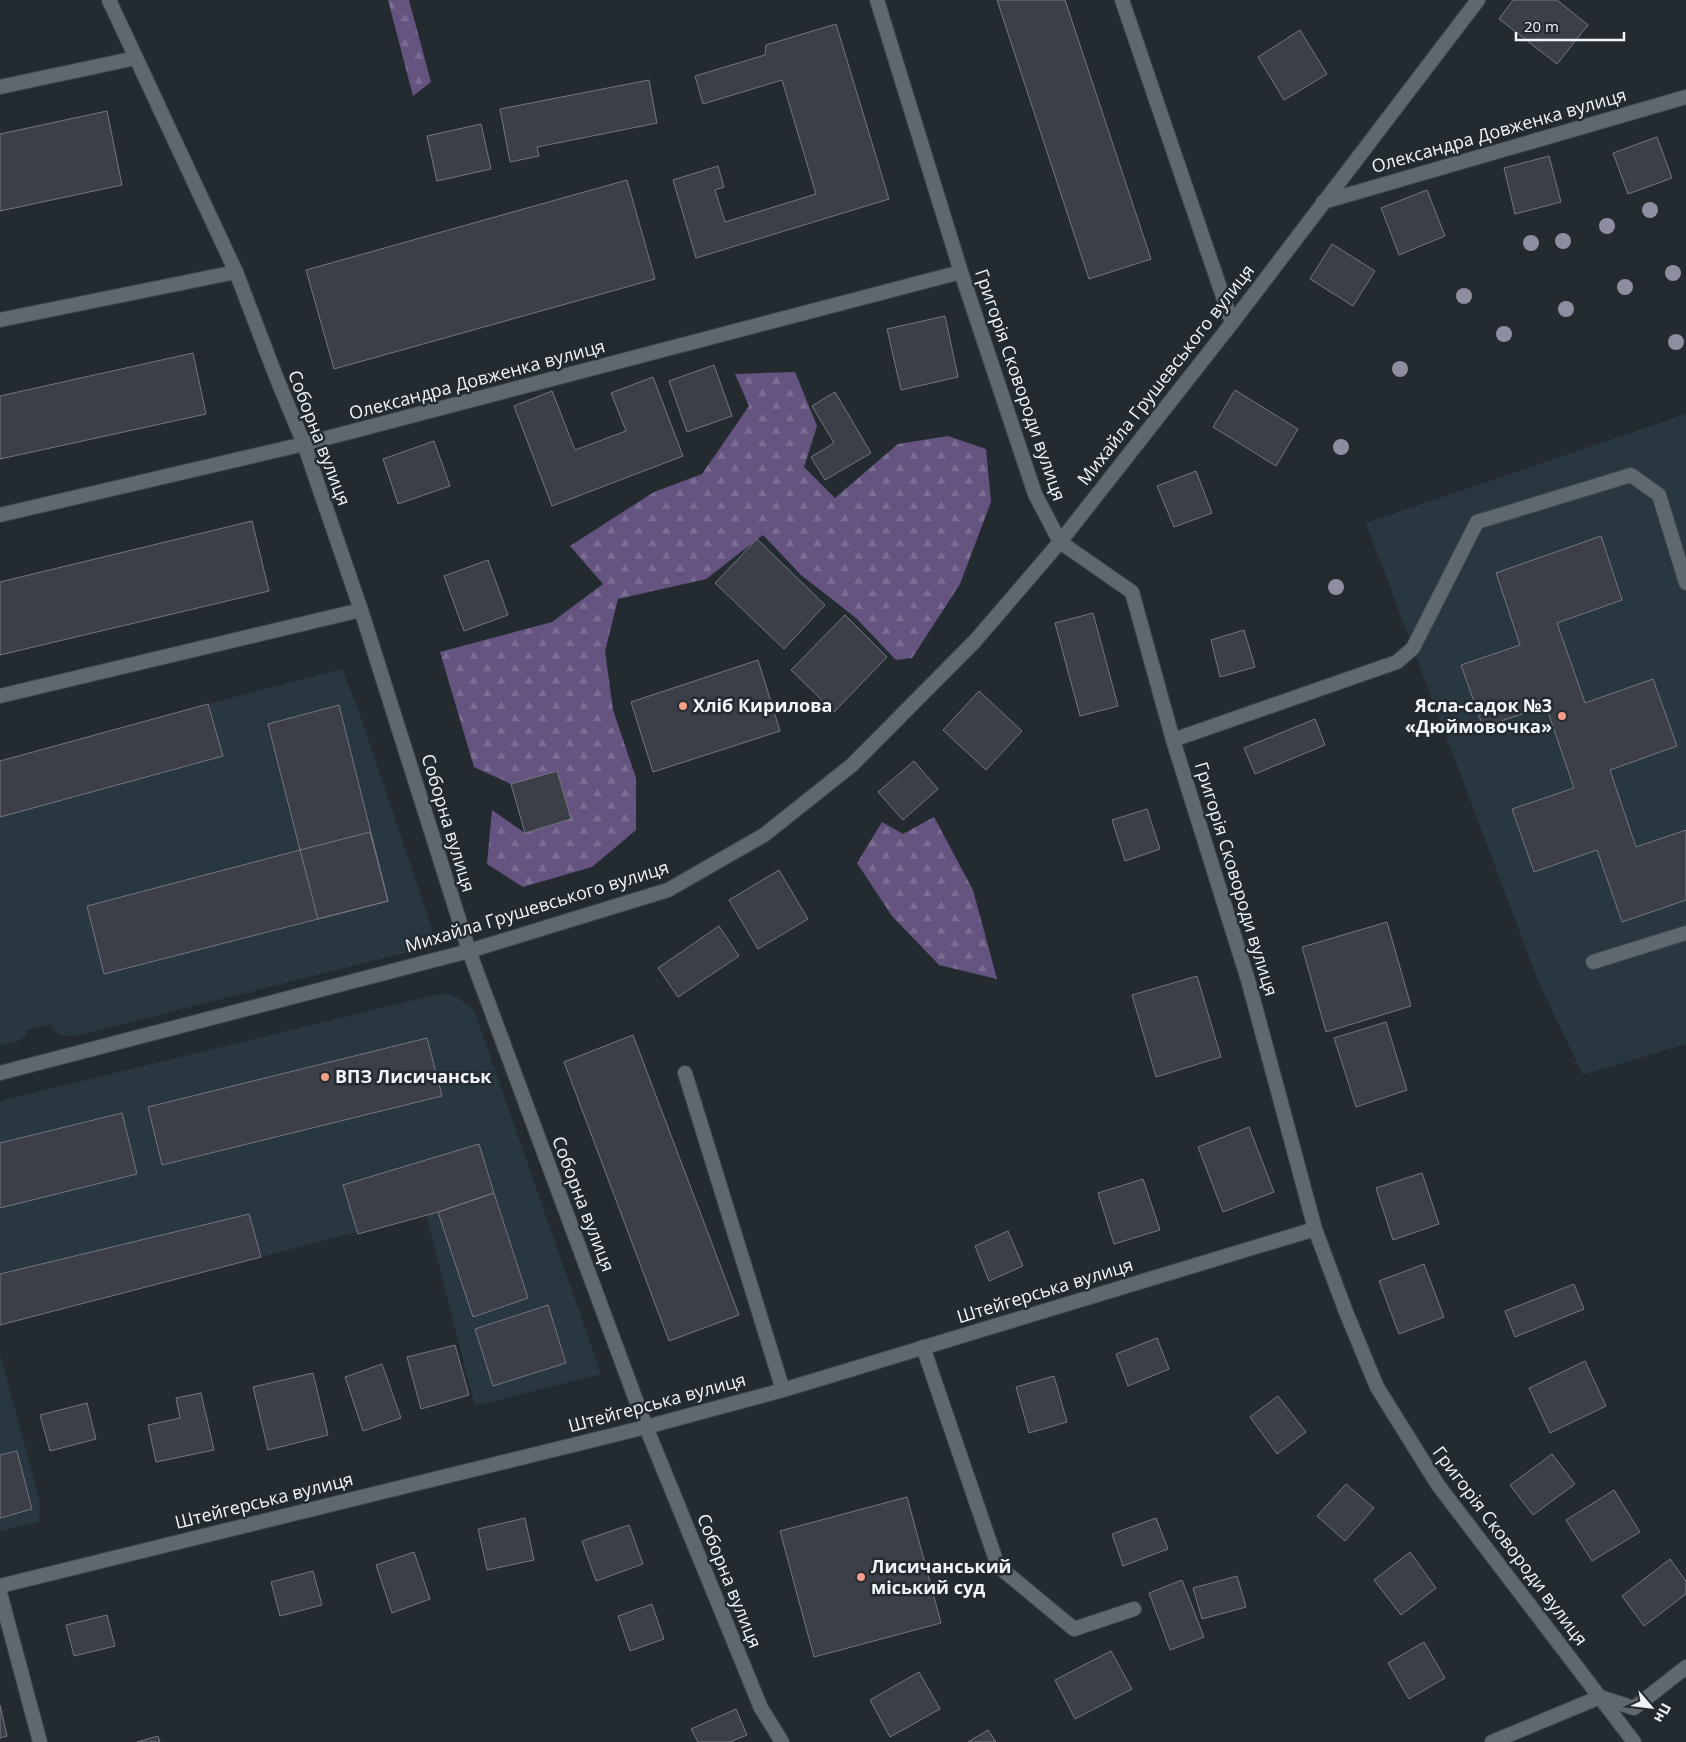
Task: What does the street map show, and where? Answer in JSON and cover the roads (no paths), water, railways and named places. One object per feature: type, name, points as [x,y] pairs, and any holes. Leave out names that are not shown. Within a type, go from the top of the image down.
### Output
[{"type":"street","name":"Соборна вулиця","points":[[109,0],[236,272],[276,378],[304,444],[361,610],[469,951],[646,1427],[761,1708],[782,1742]]},
{"type":"street","name":"Григорія Сковороди вулиця","points":[[877,0],[961,272],[1035,494],[1060,542],[1132,592],[1174,740],[1248,980],[1315,1229],[1377,1387],[1438,1486],[1634,1742]]},
{"type":"street","points":[[1122,0],[1232,323]]},
{"type":"street","name":"Михайла Грушевського вулиця","points":[[0,1074],[469,951],[668,890],[764,835],[852,765],[975,641],[1060,542],[1232,323],[1478,0]]},
{"type":"street","points":[[0,87],[136,58]]},
{"type":"street","name":"Олександра Довженка вулиця","points":[[1323,202],[1686,97]]},
{"type":"street","points":[[0,320],[236,272]]},
{"type":"street","name":"Олександра Довженка вулиця","points":[[0,515],[304,444],[961,272]]},
{"type":"street","points":[[1174,740],[1397,662],[1413,648],[1477,522],[1631,475],[1659,495],[1686,583]]},
{"type":"street","points":[[0,696],[361,610]]},
{"type":"street","points":[[1592,962],[1686,933]]},
{"type":"street","points":[[685,1073],[783,1390]]},
{"type":"street","name":"Штейгерська вулиця","points":[[0,1586],[646,1427],[783,1390],[1315,1229]]},
{"type":"street","points":[[923,1347],[998,1566],[1074,1629],[1134,1609]]},
{"type":"street","points":[[0,1594],[40,1742]]},
{"type":"street","points":[[1492,1742],[1600,1697],[1634,1708],[1686,1667]]},
{"type":"place","name":"Хліб Кирилова","points":[[683,706]]},
{"type":"place","name":"Ясла-садок №3 «Дюймовочка»","points":[[1562,716]]},
{"type":"place","name":"ВПЗ Лисичанськ","points":[[325,1077]]},
{"type":"place","name":"Лисичанський міський суд","points":[[861,1577]]}]
